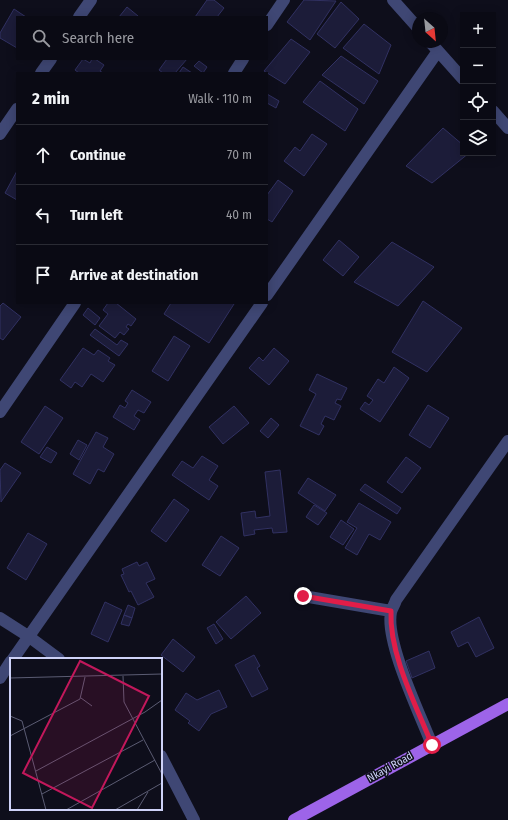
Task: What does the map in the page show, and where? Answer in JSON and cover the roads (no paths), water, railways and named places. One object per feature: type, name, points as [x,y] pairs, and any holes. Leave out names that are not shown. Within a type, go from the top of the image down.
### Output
[{"type":"main road","name":"Nkayi Road","points":[[294,820],[508,704]]},
{"type":"street","points":[[80,16],[90,0]]},
{"type":"street","points":[[268,24],[284,0]]},
{"type":"street","points":[[394,0],[412,21]]},
{"type":"street","points":[[435,48],[460,76]]},
{"type":"street","points":[[268,294],[438,51]]},
{"type":"street","points":[[42,72],[50,60]]},
{"type":"street","points":[[235,72],[242,60]]},
{"type":"street","points":[[0,134],[16,110]]},
{"type":"street","points":[[496,114],[508,128]]},
{"type":"street","points":[[0,412],[74,304]]},
{"type":"street","points":[[13,658],[261,304]]},
{"type":"street","points":[[432,745],[397,657],[391,625],[391,611],[396,600],[508,441]]},
{"type":"street","points":[[303,596],[391,611]]},
{"type":"street","points":[[0,618],[58,658]]},
{"type":"street","points":[[0,678],[10,663]]},
{"type":"street","points":[[162,758],[194,820]]}]
